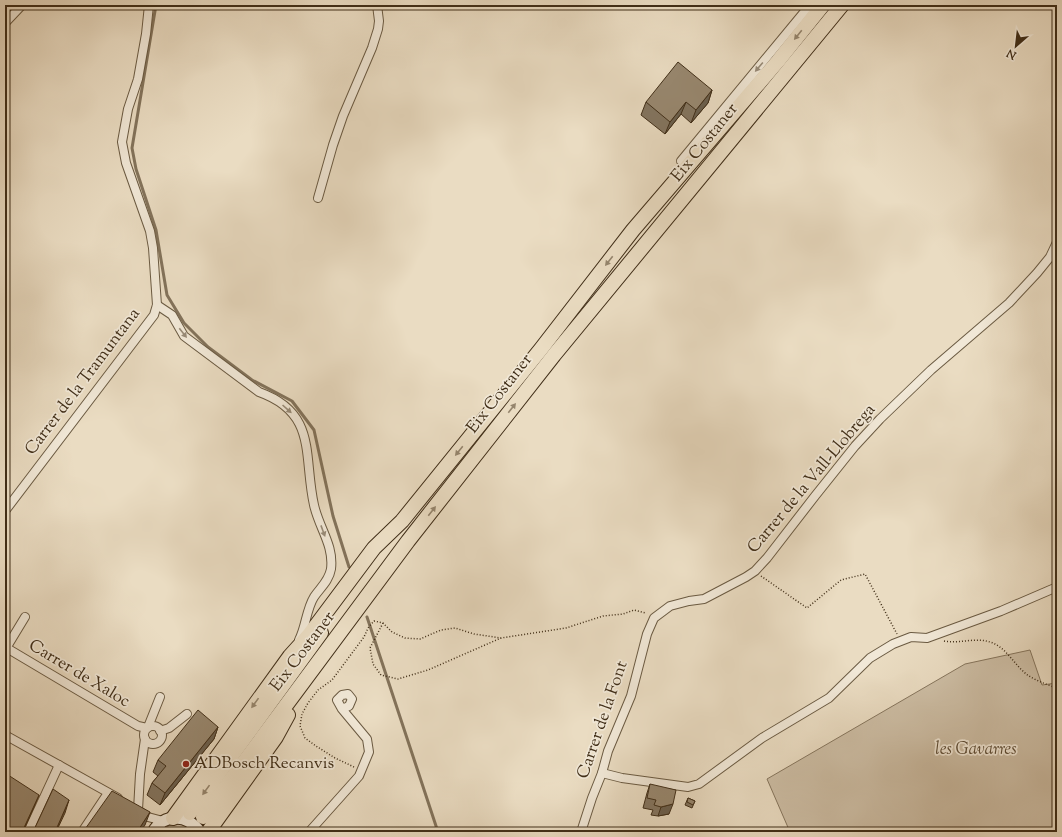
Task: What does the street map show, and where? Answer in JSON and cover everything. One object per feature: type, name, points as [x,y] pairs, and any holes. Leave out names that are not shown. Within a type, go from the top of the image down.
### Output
[{"type":"highway","points":[[168,820],[290,656],[374,548],[402,521],[541,349],[633,230],[823,5]]},
{"type":"highway","name":"Eix Costaner","points":[[402,521],[196,815],[408,541],[586,316],[842,5]]},
{"type":"highway","points":[[586,316],[629,272],[852,5]]},
{"type":"highway","points":[[633,230],[681,161]]},
{"type":"highway","points":[[208,832],[276,737],[295,704],[401,560],[408,541]]},
{"type":"main road","points":[[153,831],[168,820],[179,818],[190,822],[200,832]]},
{"type":"street","points":[[5,23],[22,5]]},
{"type":"street","name":"Carrer de la Tramuntana","points":[[5,511],[57,441],[132,345],[154,315],[157,305],[153,248],[150,232],[126,163],[122,142],[127,115],[139,72],[146,34],[149,5]]},
{"type":"street","points":[[318,198],[343,116],[375,39],[379,21],[377,5]]},
{"type":"street","points":[[681,161],[810,5]]},
{"type":"street","name":"Carrer de la Vall-Llobrega","points":[[654,618],[670,606],[704,599],[755,571],[767,558],[851,451],[880,419],[931,370],[1010,303],[1050,257],[1057,242]]},
{"type":"street","points":[[157,305],[172,316],[184,336],[259,392],[269,396],[290,409],[300,424],[307,446],[314,506],[332,554],[331,570],[326,581],[313,598],[304,632],[290,656]]},
{"type":"street","points":[[602,773],[622,778],[688,787],[699,784],[762,738],[829,698],[870,658],[893,644],[911,637],[927,638],[1001,611],[1057,587]]},
{"type":"street","points":[[5,648],[25,617]]},
{"type":"street","name":"Carrer de la Font","points":[[581,832],[602,773],[608,751],[631,696],[647,634],[654,618]]},
{"type":"street","name":"Carrer de Xaloc","points":[[5,648],[138,726],[150,731]]},
{"type":"street","points":[[138,810],[142,756],[150,731],[152,718],[160,697]]},
{"type":"street","points":[[309,832],[359,776],[369,752],[366,739],[342,709]]},
{"type":"street","points":[[150,731],[169,728],[187,714]]},
{"type":"street","points":[[142,756],[161,737],[150,731]]},
{"type":"street","points":[[150,731],[151,743],[157,742]]},
{"type":"street","points":[[5,735],[138,810],[152,821],[153,831]]},
{"type":"street","points":[[28,832],[59,766]]},
{"type":"street","points":[[82,832],[108,793]]},
{"type":"street","points":[[148,817],[168,820]]},
{"type":"path","points":[[755,571],[807,608],[841,580],[865,574],[900,641]]},
{"type":"path","points":[[383,623],[370,648],[374,664],[381,675],[398,679],[428,670],[501,638],[566,628],[603,616],[623,614],[634,610],[654,618]]},
{"type":"path","points":[[364,765],[353,767],[316,746],[305,738],[300,726],[302,714],[318,690],[332,680],[374,621],[383,623],[392,632],[405,638],[420,639],[441,630],[455,628],[474,634],[501,638]]},
{"type":"path","points":[[927,638],[952,642],[978,639],[991,642],[1002,649],[1028,676],[1057,688]]},
{"type":"green space","name":"les Gavarres","points":[[1030,650],[1042,685],[1057,683],[1057,832],[790,832],[767,779],[965,664]]},
{"type":"green space","points":[[173,824],[185,826],[193,832],[161,832],[166,827]]},
{"type":"building","points":[[678,62],[712,90],[696,110],[686,102],[670,122],[646,102]]},
{"type":"building","points":[[198,710],[218,727],[165,793],[152,783],[166,766],[158,760]]},
{"type":"building","points":[[5,773],[39,795],[22,832],[5,832]]},
{"type":"building","points":[[650,784],[676,790],[673,804],[661,807],[654,805],[656,800],[647,798]]},
{"type":"building","points":[[53,789],[69,800],[55,832],[33,832]]},
{"type":"building","points":[[112,791],[150,812],[137,832],[83,832]]},
{"type":"building","points":[[688,798],[695,801],[693,805],[687,802]]},
{"type":"waterway","points":[[156,5],[132,148],[136,169],[156,230],[167,295],[184,323],[208,347],[252,380],[292,401],[314,430],[333,516],[349,567]]},
{"type":"waterway","points":[[367,617],[438,832]]},
{"type":"tunnel","points":[[177,832],[190,813]]},
{"type":"place","name":"ADBosch Recanvis","points":[[186,764]]}]
